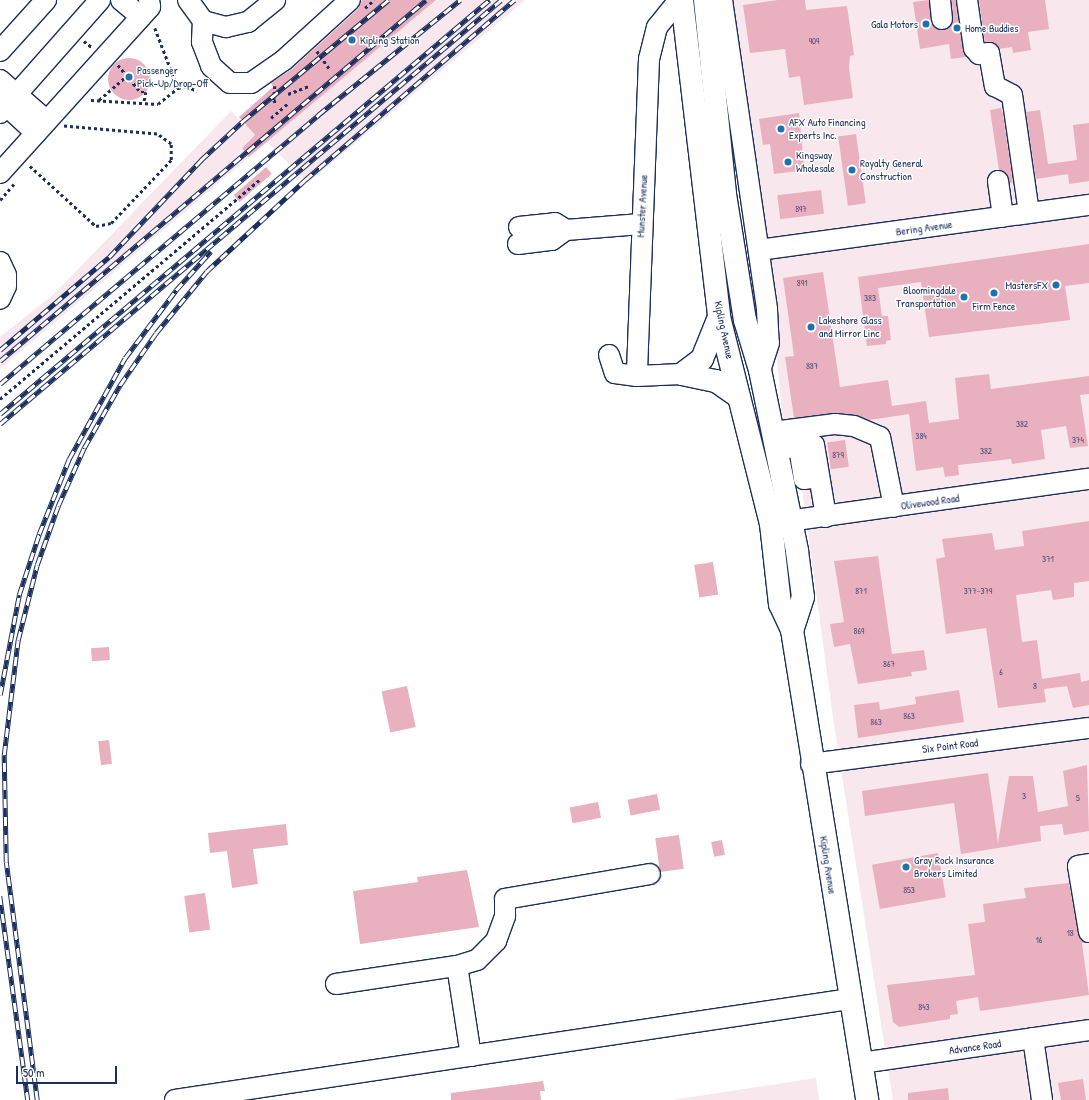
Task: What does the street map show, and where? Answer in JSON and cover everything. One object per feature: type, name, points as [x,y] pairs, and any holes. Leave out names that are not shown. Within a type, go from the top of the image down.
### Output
[{"type":"main road","name":"Kipling Avenue","points":[[680,0],[701,69],[726,194],[744,312],[760,370],[775,441],[802,479],[792,521],[803,597],[792,630]]},
{"type":"main road","name":"Kipling Avenue","points":[[705,0],[701,69],[719,317],[771,524],[780,604],[792,630],[811,764],[867,1100]]},
{"type":"main road","points":[[682,374],[702,360],[719,317]]},
{"type":"main road","points":[[682,374],[716,381],[740,397]]},
{"type":"street","points":[[4,38],[46,0]]},
{"type":"street","points":[[6,103],[100,0]]},
{"type":"street","points":[[0,173],[49,128],[148,15],[121,0]]},
{"type":"street","points":[[188,0],[203,21],[214,26],[235,26],[258,7],[275,0]]},
{"type":"street","points":[[203,21],[202,42],[211,66],[230,83],[251,83],[284,60],[350,0]]},
{"type":"street","name":"Munster Avenue","points":[[637,376],[641,224],[651,48],[662,17],[680,0]]},
{"type":"street","points":[[722,0],[759,250],[769,343],[760,370]]},
{"type":"street","points":[[967,0],[974,48],[979,54],[989,53],[995,86],[1012,95],[1029,213]]},
{"type":"street","points":[[0,80],[6,103],[49,128]]},
{"type":"street","points":[[998,181],[1003,217]]},
{"type":"street","name":"Bering Avenue","points":[[759,250],[1089,205]]},
{"type":"street","points":[[519,235],[552,240],[566,230],[641,224]]},
{"type":"street","points":[[0,262],[6,275],[6,286],[0,299]]},
{"type":"street","points":[[609,355],[615,373],[637,376],[682,374]]},
{"type":"street","points":[[775,441],[835,424],[854,426],[880,437],[894,507]]},
{"type":"street","points":[[775,441],[799,447],[814,445],[802,479],[826,517]]},
{"type":"street","name":"Olivewood Road","points":[[771,524],[1089,478]]},
{"type":"street","name":"Six Point Road","points":[[811,764],[1089,728]]},
{"type":"street","points":[[1089,864],[1078,866],[1089,932]]},
{"type":"street","points":[[336,984],[457,966],[477,960],[496,941],[505,916],[505,899],[650,874]]},
{"type":"street","points":[[457,966],[471,1056]]},
{"type":"street","points":[[175,1100],[850,999]]},
{"type":"street","name":"Advance Road","points":[[861,1064],[1089,1030]]},
{"type":"street","points":[[1033,1038],[1042,1100]]},
{"type":"path","points":[[148,15],[178,88]]},
{"type":"path","points":[[316,50],[329,68]]},
{"type":"path","points":[[116,64],[141,92],[146,92],[144,103]]},
{"type":"path","points":[[99,100],[127,76]]},
{"type":"path","points":[[90,100],[158,104],[178,88],[186,86],[197,92]]},
{"type":"path","points":[[275,86],[274,100],[277,104]]},
{"type":"path","points":[[288,94],[309,86]]},
{"type":"path","points":[[271,118],[288,103]]},
{"type":"path","points":[[30,166],[96,226],[111,223],[171,160],[171,144],[157,134],[49,128]]},
{"type":"path","points":[[0,399],[259,180]]},
{"type":"shaded area","points":[[436,0],[525,0],[308,183],[267,142]]},
{"type":"shaded area","points":[[728,0],[1089,0],[1089,1100],[893,1100],[834,725],[802,488],[782,413],[763,210]]},
{"type":"shaded area","points":[[231,111],[255,135],[242,148],[249,157],[0,369],[0,337],[54,294]]},
{"type":"shaded area","points":[[816,1078],[819,1100],[672,1100]]},
{"type":"building","name":"Kipling Station","points":[[362,0],[436,0],[249,157],[242,148],[255,135],[239,117],[273,87],[271,83],[292,69],[358,9]]},
{"type":"building","points":[[778,0],[805,0],[806,10],[847,6],[854,55],[850,56],[849,68],[853,98],[804,105],[800,76],[789,78],[785,49],[750,53],[743,5]]},
{"type":"building","points":[[929,0],[933,25],[943,30],[953,23],[952,0],[956,0],[966,57],[951,59],[949,44],[920,49],[913,2]]},
{"type":"building","points":[[979,0],[1045,0],[1049,29],[1028,32],[1031,50],[1013,53],[1012,47],[999,49],[994,43],[985,42]]},
{"type":"building","name":"Passenger Pick-Up/Drop-Off","points":[[129,58],[144,64],[150,79],[144,94],[129,100],[114,94],[108,79],[114,64]]},
{"type":"building","points":[[1001,108],[1013,182],[1010,183],[1007,174],[999,170],[990,110]]},
{"type":"building","points":[[1040,110],[1048,164],[1077,160],[1073,125],[1089,123],[1089,181],[1069,184],[1068,174],[1036,179],[1026,112]]},
{"type":"building","points":[[799,113],[804,165],[797,166],[798,171],[774,174],[770,144],[763,145],[759,119]]},
{"type":"building","name":"Royalty General Construction","points":[[856,134],[866,203],[848,206],[838,137]]},
{"type":"building","points":[[266,167],[272,174],[239,202],[234,195]]},
{"type":"building","points":[[821,190],[824,214],[780,219],[777,195]]},
{"type":"building","points":[[1089,244],[1089,283],[1065,286],[1070,320],[929,337],[921,282],[878,288],[882,316],[888,316],[891,340],[886,341],[886,344],[867,346],[858,277]]},
{"type":"building","points":[[823,272],[840,387],[888,380],[892,406],[926,401],[929,423],[959,419],[955,378],[989,374],[991,389],[1089,376],[1089,394],[1080,395],[1088,446],[1070,448],[1066,426],[1041,430],[1045,459],[1012,464],[1011,459],[958,465],[959,475],[945,477],[943,467],[916,471],[909,414],[870,420],[836,413],[794,418],[785,357],[794,356],[783,278]]},
{"type":"building","points":[[845,440],[849,467],[831,469],[827,443]]},
{"type":"building","points":[[1089,521],[1089,581],[1074,583],[1074,597],[1053,600],[1051,590],[1016,595],[1022,642],[1037,640],[1042,679],[1080,673],[1081,682],[1089,680],[1089,705],[1073,708],[1067,686],[1044,689],[1046,702],[998,708],[986,628],[946,634],[936,559],[945,557],[942,539],[992,533],[995,550],[1024,546],[1022,531]]},
{"type":"building","points":[[878,556],[892,654],[924,650],[927,670],[911,672],[912,676],[858,684],[850,644],[834,647],[830,624],[844,622],[834,561]]},
{"type":"building","points":[[713,562],[718,595],[699,598],[694,565]]},
{"type":"building","points":[[109,647],[110,660],[92,661],[91,648]]},
{"type":"building","points":[[407,686],[416,727],[390,732],[382,691]]},
{"type":"building","points":[[959,690],[964,722],[858,738],[854,705],[879,702],[880,710],[916,704],[915,697]]},
{"type":"building","points":[[109,740],[112,764],[101,765],[98,741]]},
{"type":"building","points":[[1087,765],[1089,831],[1064,835],[1062,824],[1040,826],[1041,841],[961,854],[954,803],[865,816],[862,791],[988,773],[998,843],[1009,776],[1033,776],[1038,812],[1068,806],[1063,771]]},
{"type":"building","points":[[657,794],[660,810],[631,815],[628,800]]},
{"type":"building","points":[[598,802],[601,818],[573,823],[570,808]]},
{"type":"building","points":[[286,824],[288,845],[253,849],[258,884],[232,888],[227,851],[210,853],[208,833]]},
{"type":"building","points":[[679,835],[684,869],[660,872],[655,838]]},
{"type":"building","points":[[722,840],[725,855],[714,857],[711,842]]},
{"type":"building","points":[[938,853],[946,897],[880,909],[872,865]]},
{"type":"building","points":[[467,870],[479,927],[360,944],[353,891],[418,882],[417,877]]},
{"type":"building","points":[[1069,883],[1078,934],[1086,943],[1082,943],[1089,995],[980,1011],[978,997],[956,1001],[958,1014],[950,1015],[950,1019],[899,1027],[893,1022],[887,985],[975,975],[968,924],[985,922],[983,904],[1026,898],[1024,888]]},
{"type":"building","points":[[205,893],[210,930],[189,933],[184,896]]},
{"type":"building","points":[[1083,1079],[1086,1100],[1061,1100],[1058,1083]]},
{"type":"building","points":[[543,1081],[545,1091],[540,1091],[541,1100],[451,1100],[451,1093]]},
{"type":"building","points":[[948,1088],[949,1100],[908,1100],[908,1093]]},
{"type":"railway","points":[[0,350],[109,257],[201,160],[243,121],[388,0]]},
{"type":"railway","points":[[0,361],[426,0]]},
{"type":"railway","points":[[0,384],[318,115],[460,0]]},
{"type":"railway","points":[[0,414],[489,0]]},
{"type":"railway","points":[[0,424],[501,0]]},
{"type":"railway","points":[[37,1100],[6,862],[4,755],[18,640],[37,565],[58,506],[84,448],[120,385],[156,333],[207,271],[305,180],[514,0]]},
{"type":"railway","points":[[0,695],[19,595],[39,534],[69,459],[125,358],[176,290],[211,251]]},
{"type":"railway","points":[[0,896],[28,1100]]},
{"type":"place","name":"Gala Motors","points":[[926,24]]},
{"type":"place","name":"Home Buddies","points":[[957,28]]},
{"type":"place","name":"Kipling Station","points":[[352,40]]},
{"type":"place","name":"Passenger Pick-Up/Drop-Off","points":[[129,77]]},
{"type":"place","name":"AFX Auto Financing Experts Inc.","points":[[781,129]]},
{"type":"place","name":"Kingsway Wholesale","points":[[788,162]]},
{"type":"place","name":"Royalty General Construction","points":[[852,170]]},
{"type":"place","name":"MastersFX","points":[[1056,285]]},
{"type":"place","name":"Firm Fence","points":[[994,293]]},
{"type":"place","name":"Bloomingdale Transportation","points":[[964,297]]},
{"type":"place","name":"Lakeshore Glass and Mirror Linc","points":[[811,327]]},
{"type":"place","name":"Gray Rock Insurance Brokers Limited","points":[[906,867]]}]
